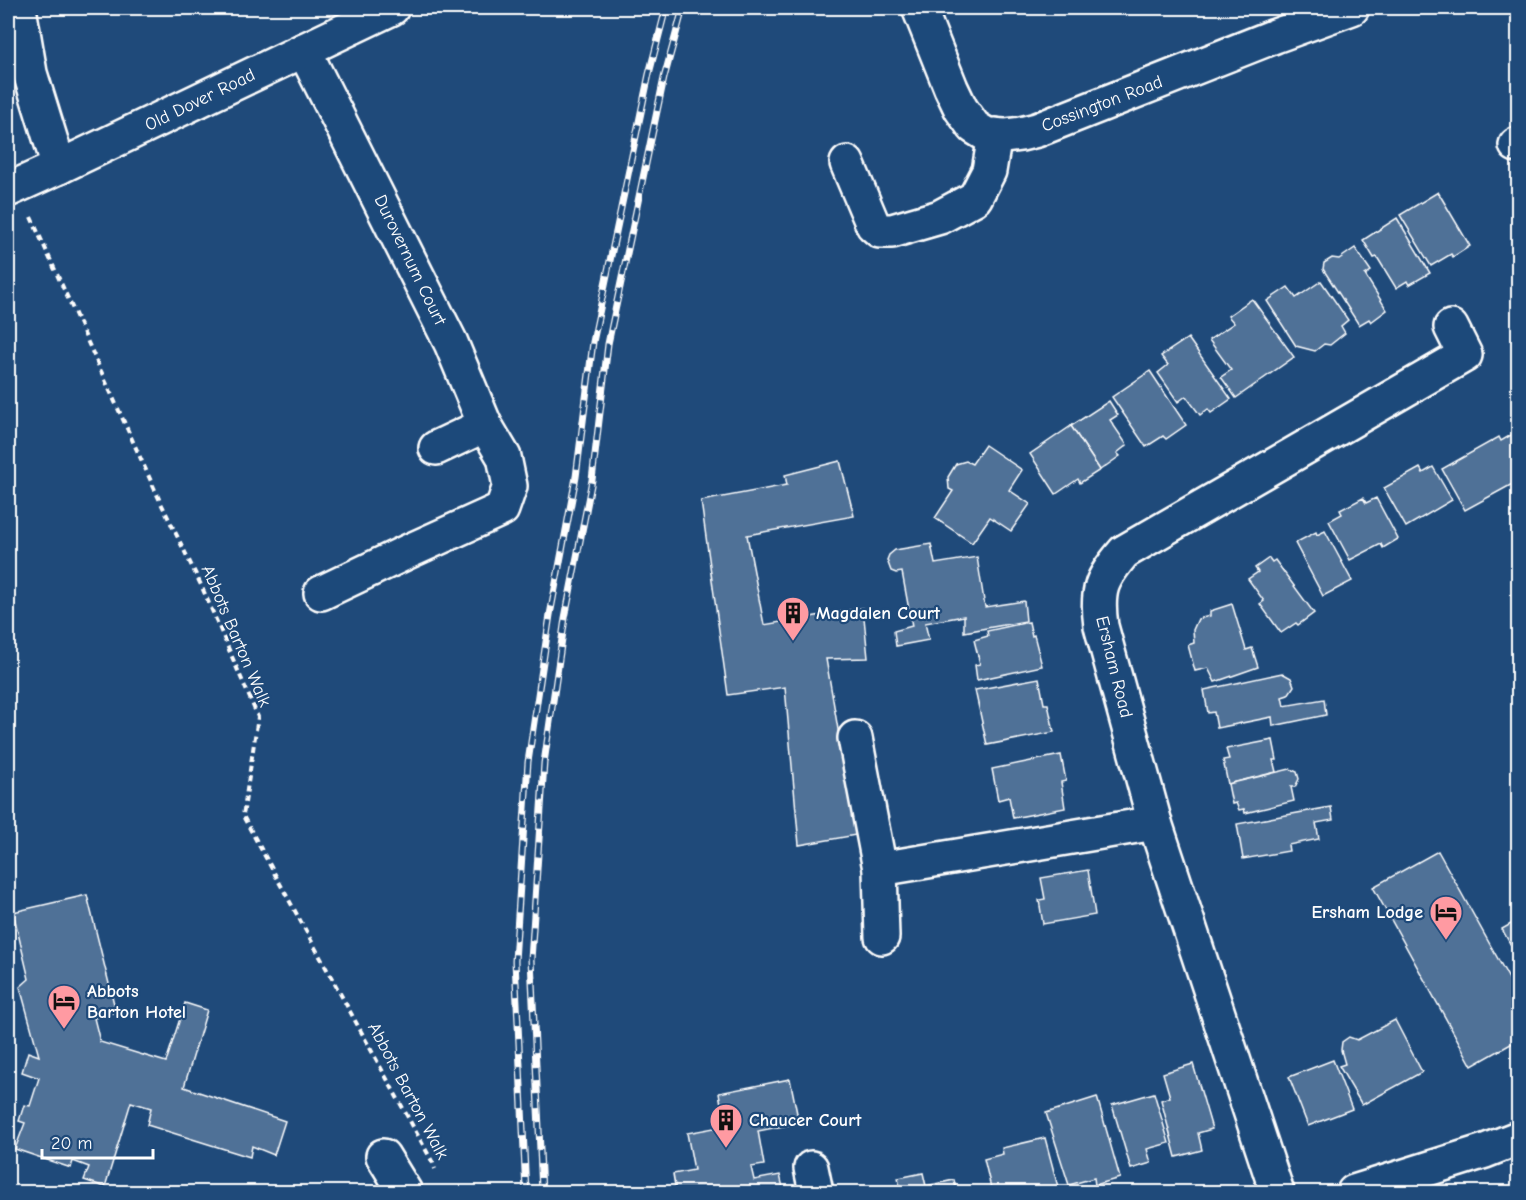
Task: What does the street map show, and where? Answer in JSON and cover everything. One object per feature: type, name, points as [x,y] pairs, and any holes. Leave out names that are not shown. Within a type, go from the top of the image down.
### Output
[{"type":"street","points":[[19,8],[30,73],[59,167]]},
{"type":"street","name":"Old Dover Road","points":[[8,190],[392,8]]},
{"type":"street","points":[[847,163],[873,225],[880,231],[891,231],[940,217],[975,198],[989,171],[994,135],[987,135],[974,127],[961,109],[919,8]]},
{"type":"street","name":"Cossington Road","points":[[994,135],[1005,136],[1037,130],[1352,8]]},
{"type":"street","name":"Durovernum Court","points":[[304,50],[451,343],[485,425],[504,457],[510,486],[502,509],[321,594]]},
{"type":"street","name":"Ersham Road","points":[[1277,1192],[1155,823],[1101,626],[1098,604],[1102,583],[1110,568],[1124,552],[1465,356],[1451,327]]},
{"type":"street","points":[[436,448],[485,425]]},
{"type":"street","points":[[855,738],[880,869],[882,937]]},
{"type":"street","points":[[880,869],[1155,823]]},
{"type":"street","points":[[1354,1192],[1485,1152],[1518,1138]]},
{"type":"street","points":[[383,1156],[405,1192]]},
{"type":"path","name":"Abbots Barton Walk","points":[[31,217],[160,501],[201,585],[258,717],[243,816],[433,1163],[436,1173]]},
{"type":"building","points":[[1438,192],[1470,246],[1453,257],[1451,254],[1431,266],[1400,215]]},
{"type":"building","points":[[1397,218],[1430,273],[1409,285],[1407,281],[1396,288],[1377,257],[1374,258],[1363,240]]},
{"type":"building","points":[[1355,248],[1371,271],[1365,275],[1387,310],[1371,322],[1369,319],[1359,325],[1323,269],[1324,263],[1332,258],[1339,259]]},
{"type":"building","points":[[1321,281],[1348,320],[1341,326],[1345,333],[1330,345],[1324,344],[1315,351],[1296,346],[1267,301],[1288,287],[1296,298]]},
{"type":"building","points":[[1252,299],[1294,357],[1236,398],[1221,377],[1231,370],[1209,340],[1234,323],[1228,316]]},
{"type":"building","points":[[1188,338],[1231,399],[1211,413],[1208,409],[1200,415],[1186,396],[1178,402],[1158,373],[1168,365],[1161,356]]},
{"type":"building","points":[[1150,371],[1186,425],[1166,439],[1163,436],[1146,447],[1112,397]]},
{"type":"building","points":[[1109,401],[1118,415],[1110,420],[1127,445],[1117,453],[1120,456],[1100,470],[1071,426]]},
{"type":"building","points":[[1071,426],[1100,470],[1080,483],[1078,479],[1056,494],[1030,454]]},
{"type":"building","points":[[1518,431],[1518,481],[1465,510],[1442,469],[1499,437],[1501,441]]},
{"type":"building","points":[[985,445],[1022,470],[1009,490],[1030,504],[1011,531],[990,517],[972,543],[935,518],[953,491],[949,489],[948,477],[956,464],[966,461],[972,464]]},
{"type":"building","name":"Magdalen Court","points":[[840,461],[854,516],[747,535],[764,625],[863,608],[868,658],[826,659],[856,835],[799,845],[785,687],[728,695],[701,501],[787,485],[785,475]]},
{"type":"building","points":[[1433,467],[1452,500],[1406,527],[1384,488],[1420,468],[1423,473]]},
{"type":"building","points":[[1363,498],[1366,503],[1376,498],[1398,539],[1383,548],[1381,544],[1350,560],[1329,521],[1342,514],[1340,510]]},
{"type":"building","points":[[1325,531],[1352,581],[1323,596],[1295,543],[1316,532],[1317,535]]},
{"type":"building","points":[[931,544],[935,564],[977,557],[985,607],[1024,601],[1026,621],[964,632],[964,616],[925,623],[929,640],[896,646],[894,631],[912,626],[902,572],[891,571],[887,560],[895,550]]},
{"type":"building","points":[[1269,558],[1272,562],[1275,560],[1314,613],[1298,625],[1296,623],[1281,633],[1260,604],[1264,601],[1248,579],[1258,572],[1255,568]]},
{"type":"building","points":[[1232,604],[1246,650],[1252,648],[1258,667],[1215,682],[1208,668],[1195,671],[1188,645],[1194,643],[1193,630],[1198,619],[1210,616],[1210,611]]},
{"type":"building","points":[[1029,622],[1042,666],[977,680],[975,665],[980,664],[974,640],[988,636],[987,631]]},
{"type":"building","points":[[1282,673],[1291,678],[1294,686],[1288,695],[1282,697],[1284,706],[1324,699],[1326,715],[1273,726],[1272,717],[1217,728],[1214,712],[1208,713],[1204,690]]},
{"type":"building","points":[[1039,678],[1044,704],[1048,704],[1054,732],[987,745],[975,690]]},
{"type":"building","points":[[1273,740],[1277,760],[1273,760],[1276,772],[1228,784],[1223,760],[1229,759],[1226,749]]},
{"type":"building","points":[[1061,755],[1066,781],[1061,782],[1065,808],[1013,818],[1009,797],[998,800],[992,769]]},
{"type":"building","points":[[1290,769],[1297,772],[1299,779],[1295,787],[1291,787],[1294,801],[1245,813],[1244,809],[1239,810],[1236,803],[1232,804],[1228,784]]},
{"type":"building","points":[[1331,807],[1333,820],[1316,823],[1319,839],[1288,845],[1289,851],[1243,859],[1237,824]]},
{"type":"building","name":"Ersham Lodge","points":[[1438,851],[1518,995],[1518,1040],[1472,1066],[1373,887]]},
{"type":"building","points":[[1088,870],[1095,915],[1043,924],[1039,900],[1045,899],[1041,878]]},
{"type":"building","name":"Abbots Barton Hotel","points":[[87,895],[116,1012],[94,1018],[100,1042],[166,1062],[185,1003],[207,1010],[184,1087],[285,1121],[274,1155],[252,1146],[250,1157],[147,1125],[151,1108],[131,1102],[105,1187],[84,1180],[89,1167],[73,1161],[71,1168],[15,1149],[25,1123],[19,1121],[24,1105],[30,1106],[39,1078],[22,1072],[28,1052],[39,1056],[20,987],[29,979],[13,912]]},
{"type":"building","points":[[1518,920],[1518,958],[1502,929]]},
{"type":"building","points":[[1395,1020],[1422,1072],[1362,1105],[1339,1066],[1345,1064],[1341,1050],[1342,1042],[1349,1037],[1357,1040]]},
{"type":"building","points":[[1333,1060],[1352,1109],[1308,1126],[1289,1077]]},
{"type":"building","points":[[1193,1064],[1212,1129],[1198,1133],[1202,1150],[1176,1157],[1161,1100],[1170,1097],[1163,1073]]},
{"type":"building","name":"Chaucer Court","points":[[790,1079],[799,1123],[758,1131],[764,1165],[751,1167],[754,1180],[780,1175],[784,1192],[676,1192],[673,1174],[694,1170],[687,1133],[725,1126],[719,1093]]},
{"type":"building","points":[[1154,1093],[1169,1143],[1147,1149],[1151,1163],[1131,1169],[1112,1105]]},
{"type":"building","points":[[1097,1097],[1120,1178],[1095,1185],[1094,1178],[1069,1185],[1046,1113]]},
{"type":"building","points":[[1045,1138],[1058,1187],[1036,1192],[992,1192],[984,1159],[1003,1154],[1002,1148]]},
{"type":"building","points":[[923,1173],[926,1186],[954,1180],[957,1192],[901,1192],[898,1178]]},
{"type":"railway","points":[[526,1192],[515,961],[528,762],[550,615],[576,477],[593,342],[649,74],[666,8]]},
{"type":"railway","points":[[542,1192],[531,960],[544,763],[565,618],[592,480],[608,344],[664,78],[683,8]]},
{"type":"place","name":"Magdalen Court","points":[[793,642]]},
{"type":"place","name":"Ersham Lodge","points":[[1446,941]]},
{"type":"place","name":"Abbots Barton Hotel","points":[[64,1030]]},
{"type":"place","name":"Chaucer Court","points":[[726,1149]]}]
